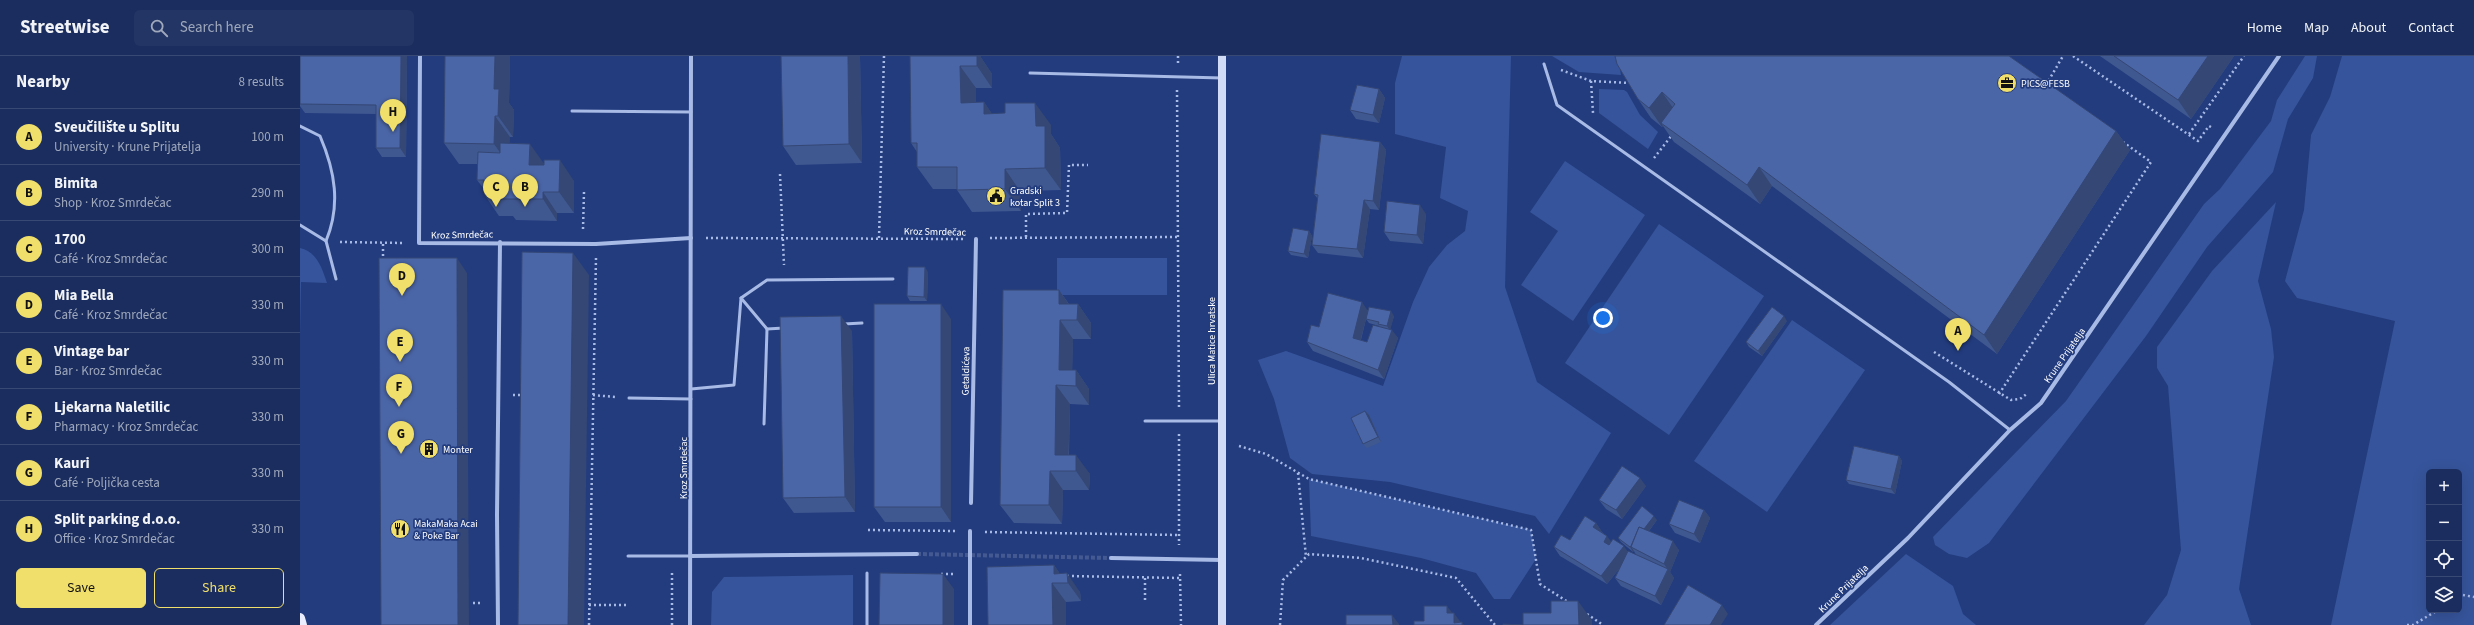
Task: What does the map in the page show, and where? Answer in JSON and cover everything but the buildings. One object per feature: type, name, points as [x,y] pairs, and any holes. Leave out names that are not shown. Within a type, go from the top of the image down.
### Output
[{"type":"main road","points":[[300,618],[302,625]]},
{"type":"street","name":"Kroz Smrdečac","points":[[420,56],[419,243],[500,242],[596,244],[691,238]]},
{"type":"street","name":"Kroz Smrdečac","points":[[690,625],[691,56]]},
{"type":"street","name":"Ulica Matice hrvatske","points":[[1222,56],[1222,625]]},
{"type":"street","name":"Krune Prijatelja","points":[[1816,625],[1908,538],[2010,430],[2041,403],[2279,56]]},
{"type":"street","name":"Getaldićeva","points":[[971,503],[976,239]]},
{"type":"street","points":[[498,625],[498,394],[500,242]]},
{"type":"street","points":[[970,531],[970,625]]},
{"type":"street","points":[[691,556],[917,554]]},
{"type":"street","points":[[1111,558],[1222,560]]},
{"type":"lane","points":[[1544,64],[1557,106],[1948,382],[2010,430]]},
{"type":"lane","points":[[1030,73],[1222,78]]},
{"type":"lane","points":[[572,111],[691,112]]},
{"type":"lane","points":[[300,126],[320,136],[332,164],[335,209],[326,241],[336,279]]},
{"type":"lane","points":[[300,225],[326,241]]},
{"type":"lane","points":[[740,298],[767,280],[892,279]]},
{"type":"lane","points":[[690,389],[734,385],[740,298]]},
{"type":"lane","points":[[740,298],[767,329],[764,424]]},
{"type":"lane","points":[[838,325],[862,323]]},
{"type":"lane","points":[[767,329],[791,328]]},
{"type":"lane","points":[[629,398],[691,399]]},
{"type":"lane","points":[[1145,421],[1221,421]]},
{"type":"lane","points":[[628,556],[691,556]]},
{"type":"lane","points":[[867,573],[867,625]]},
{"type":"path","points":[[878,238],[884,56]]},
{"type":"path","points":[[1178,56],[1179,560],[1181,625]]},
{"type":"path","points":[[2045,87],[2063,56]]},
{"type":"path","points":[[2073,56],[2198,141],[2206,130]]},
{"type":"path","points":[[2189,134],[2244,56]]},
{"type":"path","points":[[1544,64],[1592,81],[1630,83]]},
{"type":"path","points":[[1592,81],[1594,117]]},
{"type":"path","points":[[2038,83],[2051,91]]},
{"type":"path","points":[[1652,161],[1675,130]]},
{"type":"path","points":[[1999,394],[2151,162],[2120,140]]},
{"type":"path","points":[[1026,237],[1026,214],[1067,213],[1069,165],[1088,165]]},
{"type":"path","points":[[780,174],[784,238],[784,281]]},
{"type":"path","points":[[583,244],[584,192]]},
{"type":"path","name":"Kroz Smrdečac","points":[[691,238],[976,239],[1026,237],[1179,237]]},
{"type":"path","points":[[326,241],[383,244],[419,243]]},
{"type":"path","points":[[383,244],[383,268]]},
{"type":"path","points":[[589,625],[596,244]]},
{"type":"path","points":[[1932,350],[1999,394],[2011,400],[2020,398],[2033,389]]},
{"type":"path","points":[[498,394],[526,395]]},
{"type":"path","points":[[593,395],[629,398]]},
{"type":"path","points":[[1221,441],[1266,454],[1308,480],[1531,530],[1540,584],[1571,604]]},
{"type":"path","points":[[1298,473],[1306,557]]},
{"type":"path","points":[[868,530],[970,531]]},
{"type":"path","points":[[994,532],[1179,535]]},
{"type":"path","points":[[1280,625],[1283,580],[1309,554],[1361,558],[1456,578],[1495,625]]},
{"type":"path","points":[[672,625],[673,556]]},
{"type":"path","points":[[938,574],[970,574]]},
{"type":"path","points":[[1063,576],[1180,578]]},
{"type":"path","points":[[1145,578],[1145,600]]},
{"type":"path","points":[[2462,596],[2474,597]]},
{"type":"path","points":[[589,605],[628,605]]},
{"type":"path","points":[[1584,612],[1603,625]]},
{"type":"path","points":[[2407,625],[2413,625],[2433,613]]},
{"type":"shaded area","points":[[1402,56],[1511,56],[1505,287],[1537,382],[1611,433],[1549,534],[1535,516],[1390,482],[1312,474],[1290,458],[1274,399],[1258,360],[1286,351],[1383,386],[1413,302],[1429,267],[1447,245],[1465,231],[1468,211],[1440,198],[1446,147],[1395,134],[1395,83]]},
{"type":"shaded area","points":[[1552,56],[1618,56],[1621,75],[1579,72]]},
{"type":"shaded area","points":[[2305,56],[2317,56],[2313,78],[2288,119],[2273,172],[2207,247],[2146,336],[1989,543],[1967,558],[1949,554],[1935,545],[1933,537],[2066,401],[2204,204],[2220,189],[2271,121],[2277,100]]},
{"type":"shaded area","points":[[2342,56],[2474,56],[2474,625],[2331,625],[2395,321],[2297,298],[2285,281],[2304,210],[2311,135],[2330,97]]},
{"type":"shaded area","points":[[1599,89],[1624,90],[1627,92],[1640,115],[1658,132],[1648,149],[1599,113]]},
{"type":"shaded area","points":[[1565,161],[1645,215],[1573,321],[1521,285],[1558,231],[1530,212]]},
{"type":"shaded area","points":[[2276,202],[2258,281],[2271,329],[2274,357],[2239,589],[2251,625],[2144,625],[2167,595],[2181,550],[2168,386],[2157,368],[2157,347],[2212,271]]},
{"type":"shaded area","points":[[1659,224],[1764,296],[1669,435],[1565,363]]},
{"type":"shaded area","points":[[300,248],[311,253],[315,257],[321,266],[327,283],[301,282],[300,335]]},
{"type":"shaded area","points":[[1057,258],[1167,258],[1167,295],[1057,295]]},
{"type":"shaded area","points":[[1792,320],[1865,370],[1767,512],[1694,461]]},
{"type":"shaded area","points":[[1309,479],[1531,530],[1536,559],[1510,599],[1494,599],[1476,573],[1421,558],[1311,536]]},
{"type":"shaded area","points":[[1906,554],[1953,586],[1963,614],[1976,625],[1830,625]]},
{"type":"shaded area","points":[[853,575],[853,625],[711,625],[712,592],[724,577]]},
{"type":"tunnel","points":[[917,554],[1111,558]]},
{"type":"place","name":"PICS@FESB","points":[[2007,83]]},
{"type":"place","name":"Split parking d.o.o.","points":[[393,132]]},
{"type":"place","name":"Gradski kotar Split 3","points":[[996,196]]},
{"type":"place","name":"1700","points":[[496,207]]},
{"type":"place","name":"Bimita","points":[[525,207]]},
{"type":"place","name":"Mia Bella","points":[[402,296]]},
{"type":"place","name":"Sveučilište u Splitu","points":[[1958,351]]},
{"type":"place","name":"Vintage bar","points":[[400,362]]},
{"type":"place","name":"Ljekarna Naletilic","points":[[399,407]]},
{"type":"place","name":"Monter","points":[[429,449]]},
{"type":"place","name":"Kauri","points":[[401,454]]},
{"type":"place","name":"MakaMaka Acai & Poke Bar","points":[[400,529]]}]
